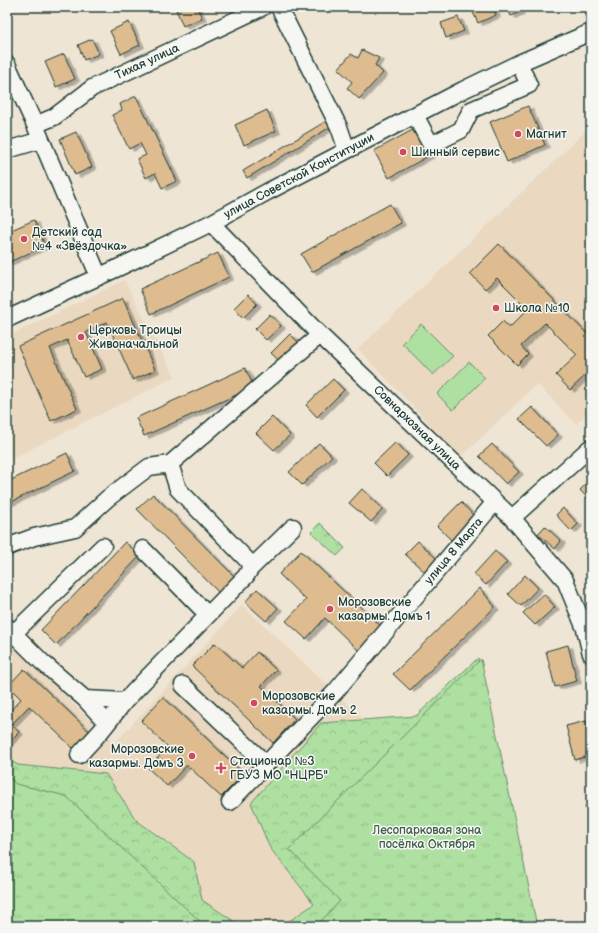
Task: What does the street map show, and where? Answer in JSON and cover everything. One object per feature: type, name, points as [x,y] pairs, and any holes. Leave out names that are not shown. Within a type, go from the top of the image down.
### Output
[{"type":"street","name":"Тихая улица","points":[[35,125],[54,117],[92,88],[263,7]]},
{"type":"street","points":[[279,7],[339,127],[347,150]]},
{"type":"street","name":"улица Советской Конституции","points":[[7,319],[211,223],[266,192],[463,90],[519,63],[591,32]]},
{"type":"street","points":[[415,115],[431,145],[461,130],[471,110],[529,85],[519,63]]},
{"type":"street","points":[[7,64],[35,125],[99,277]]},
{"type":"street","points":[[463,90],[471,110]]},
{"type":"street","points":[[7,150],[41,140]]},
{"type":"street","name":"Совнархозная улица","points":[[211,223],[320,335],[512,518],[565,580],[585,629],[591,654]]},
{"type":"street","points":[[7,547],[34,536],[75,528],[108,498],[149,467],[170,464],[320,335]]},
{"type":"street","points":[[512,518],[591,448]]},
{"type":"street","points":[[170,464],[178,489],[249,562],[250,569]]},
{"type":"street","name":"улица 8 Марта","points":[[230,802],[335,692],[495,502]]},
{"type":"street","points":[[79,755],[125,701],[246,576],[250,569],[293,527]]},
{"type":"street","points":[[104,546],[11,630],[42,662],[85,699],[107,723]]},
{"type":"street","points":[[143,549],[208,615]]},
{"type":"street","points":[[183,685],[266,764]]},
{"type":"street","points":[[85,699],[125,701]]},
{"type":"shaded area","name":"Школа №10","points":[[591,126],[591,410],[576,424],[537,384],[461,457],[358,349]]},
{"type":"shaded area","points":[[124,280],[175,377],[7,461],[7,337]]},
{"type":"shaded area","name":"Стационар №3 ГБУЗ МО \"НЦРБ\"","points":[[242,605],[382,736],[333,900],[309,926],[208,926],[7,848],[7,658],[17,648],[114,744]]},
{"type":"green space","points":[[421,324],[453,356],[433,375],[402,343]]},
{"type":"green space","points":[[469,362],[485,378],[453,410],[437,394]]},
{"type":"green space","points":[[320,523],[345,548],[337,556],[311,532]]},
{"type":"green space","name":"Лесопарковая зона посёлка Октября","points":[[478,658],[536,926],[282,926],[314,904],[270,848],[251,803],[321,723],[416,716]]},
{"type":"green space","name":"Лесопарковая зона посёлка Октября","points":[[481,659],[537,926],[316,926],[340,901],[289,849]]},
{"type":"green space","points":[[7,759],[18,765],[106,774],[136,820],[194,862],[202,900],[241,926],[7,926]]},
{"type":"green space","points":[[7,776],[16,784],[66,796],[205,926],[7,926]]},
{"type":"building","points":[[175,7],[197,7],[202,18],[183,26]]},
{"type":"building","points":[[480,7],[493,7],[496,15],[478,23],[472,10]]},
{"type":"building","points":[[507,7],[517,7],[520,12],[511,16]]},
{"type":"building","points":[[458,17],[464,31],[446,38],[441,23]]},
{"type":"building","points":[[129,22],[140,45],[121,54],[110,31]]},
{"type":"building","points":[[92,39],[99,54],[84,60],[78,45]]},
{"type":"building","points":[[362,50],[379,58],[375,65],[383,73],[359,99],[347,88],[352,82],[338,69],[351,54],[358,58]]},
{"type":"building","points":[[64,54],[75,79],[56,87],[45,62]]},
{"type":"building","points":[[136,96],[177,181],[162,188],[155,173],[146,178],[137,159],[146,155],[140,143],[129,149],[112,115],[122,110],[120,104]]},
{"type":"building","name":"Магнит","points":[[528,106],[545,145],[507,162],[490,122]]},
{"type":"building","points":[[267,110],[276,131],[244,145],[235,125]]},
{"type":"building","points":[[328,120],[332,126],[247,178],[243,171]]},
{"type":"building","name":"Шинный сервис","points":[[418,127],[432,154],[389,178],[374,151]]},
{"type":"building","points":[[76,132],[92,167],[75,175],[60,139]]},
{"type":"building","points":[[390,204],[401,223],[312,272],[301,254]]},
{"type":"building","name":"Детский сад №4 «Звёздочка»","points":[[34,220],[45,246],[7,263],[7,232]]},
{"type":"building","points":[[499,244],[591,338],[591,370],[570,390],[556,375],[577,355],[545,323],[521,346],[528,354],[517,365],[488,336],[503,321],[509,328],[528,309],[497,278],[485,289],[470,273]]},
{"type":"building","points":[[218,253],[229,277],[151,314],[140,289]]},
{"type":"building","points":[[248,294],[257,304],[243,318],[234,308]]},
{"type":"building","points":[[123,298],[155,370],[133,380],[107,322],[86,332],[102,369],[84,377],[67,340],[50,348],[77,409],[51,421],[18,346]]},
{"type":"building","points":[[270,314],[281,326],[266,340],[255,329]]},
{"type":"building","points":[[290,334],[302,346],[283,365],[271,353]]},
{"type":"building","points":[[245,368],[254,387],[144,436],[136,418]]},
{"type":"building","points":[[333,379],[344,390],[317,417],[306,405]]},
{"type":"building","points":[[532,407],[558,435],[546,446],[519,419]]},
{"type":"building","points":[[272,417],[290,435],[274,450],[256,433]]},
{"type":"building","points":[[396,442],[408,455],[387,476],[374,463]]},
{"type":"building","points":[[319,443],[332,456],[302,485],[289,472]]},
{"type":"building","points":[[492,444],[519,472],[506,484],[479,456]]},
{"type":"building","points":[[67,453],[75,471],[7,504],[7,482]]},
{"type":"building","points":[[589,481],[591,484],[591,502],[580,490]]},
{"type":"building","points":[[362,489],[383,509],[371,522],[349,503]]},
{"type":"building","points":[[153,494],[238,580],[222,596],[137,509]]},
{"type":"building","points":[[461,502],[475,517],[451,540],[437,526]]},
{"type":"building","points":[[563,508],[578,524],[571,531],[556,515]]},
{"type":"building","points":[[545,526],[561,541],[555,549],[538,534]]},
{"type":"building","points":[[418,541],[439,561],[427,574],[405,554]]},
{"type":"building","points":[[125,542],[140,556],[56,645],[41,630]]},
{"type":"building","name":"Морозовские казармы. Домъ 1","points":[[301,551],[382,627],[359,651],[325,618],[306,639],[286,621],[306,600],[279,574]]},
{"type":"building","points":[[495,551],[507,562],[486,585],[474,574]]},
{"type":"building","points":[[525,575],[538,588],[521,606],[508,594]]},
{"type":"building","points":[[480,588],[495,607],[410,690],[393,674]]},
{"type":"building","points":[[257,589],[278,608],[266,621],[245,602]]},
{"type":"building","points":[[544,594],[555,607],[535,625],[523,613]]},
{"type":"building","name":"Морозовские казармы. Домъ 2","points":[[215,643],[242,668],[257,652],[276,670],[261,686],[295,719],[273,743],[192,666]]},
{"type":"building","points":[[568,645],[577,681],[555,687],[546,651]]},
{"type":"building","points":[[24,669],[90,732],[74,749],[29,706],[11,725],[19,732],[7,744],[7,714],[21,699],[8,686]]},
{"type":"building","name":"Морозовские казармы. Домъ 3","points":[[163,697],[244,774],[221,797],[187,765],[167,786],[148,768],[168,747],[141,721]]},
{"type":"building","points":[[586,721],[591,739],[591,755],[575,760],[566,726]]},
{"type":"building","points":[[591,805],[591,822],[589,823],[585,806]]},
{"type":"place","name":"Магнит","points":[[518,134]]},
{"type":"place","name":"Шинный сервис","points":[[403,152]]},
{"type":"place","name":"Детский сад №4 «Звёздочка»","points":[[24,239]]},
{"type":"place","name":"Школа №10","points":[[496,308]]},
{"type":"place","name":"Церковь Троицы Живоначальной","points":[[81,337]]},
{"type":"place","name":"Морозовские казармы. Домъ 1","points":[[330,609]]},
{"type":"place","name":"Морозовские казармы. Домъ 2","points":[[254,703]]},
{"type":"place","name":"Морозовские казармы. Домъ 3","points":[[192,756]]},
{"type":"place","name":"Стационар №3 ГБУЗ МО \"НЦРБ\"","points":[[221,768]]}]
